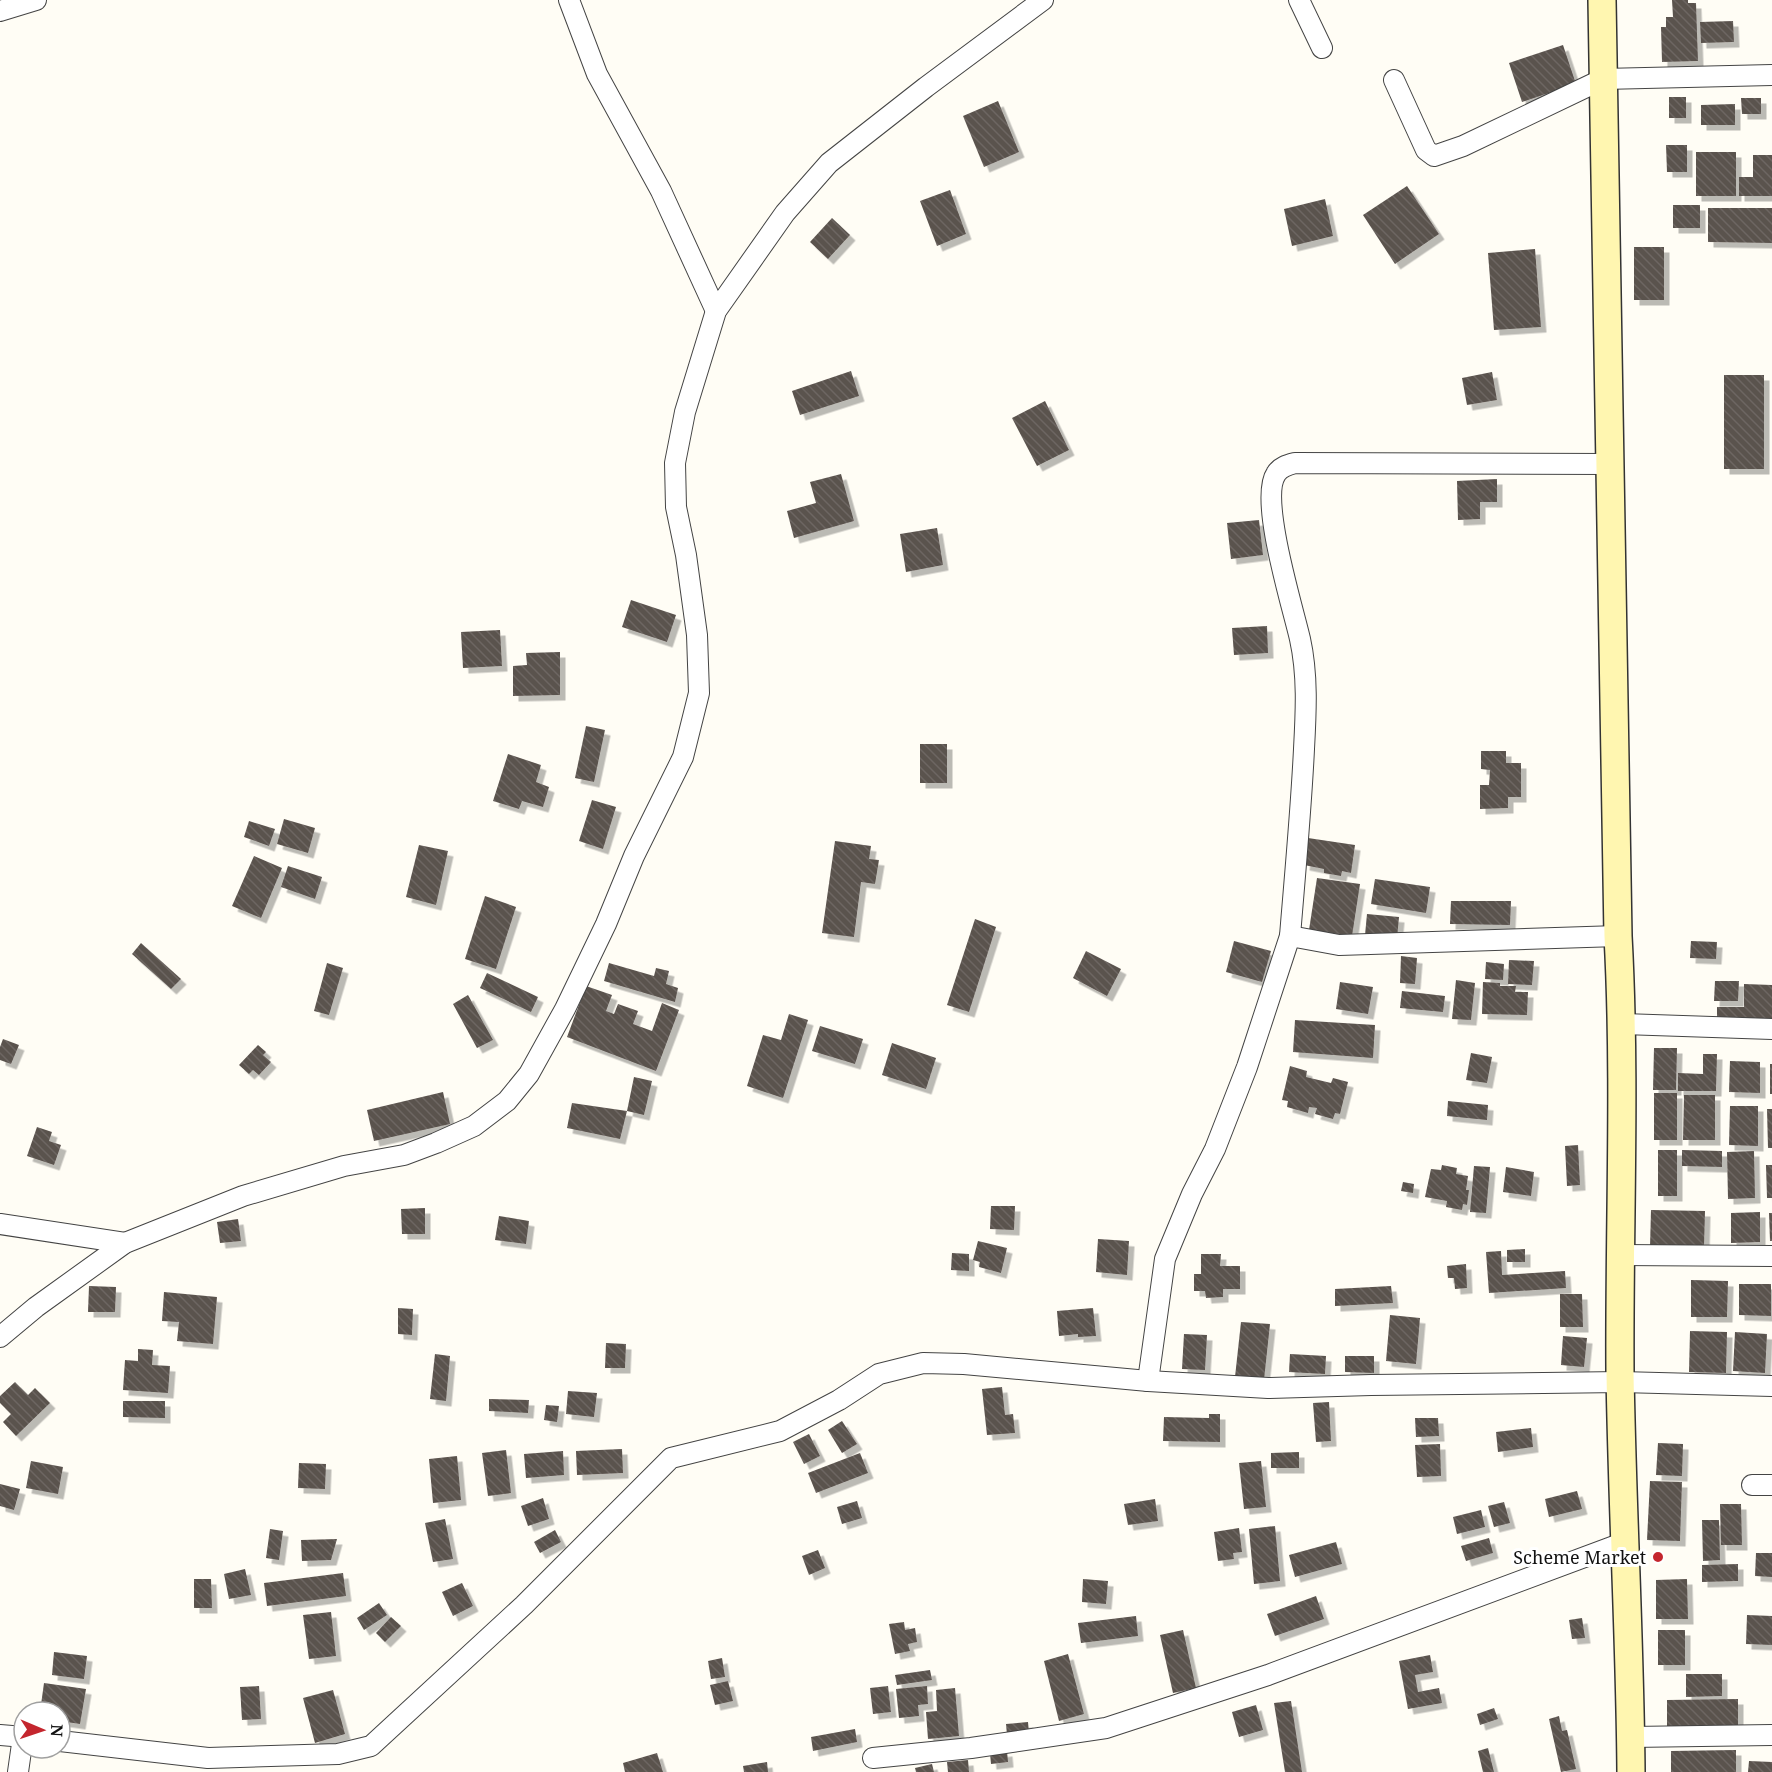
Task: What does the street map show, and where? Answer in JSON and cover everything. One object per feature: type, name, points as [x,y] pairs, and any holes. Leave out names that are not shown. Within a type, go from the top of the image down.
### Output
[{"type":"main road","points":[[1602,0],[1618,936],[1623,1024],[1619,1255],[1620,1382],[1632,1772]]},
{"type":"street","points":[[0,11],[36,0]]},
{"type":"street","points":[[569,0],[597,74],[661,191],[716,311]]},
{"type":"street","points":[[0,1337],[36,1306],[125,1243],[243,1196],[344,1166],[404,1155],[436,1143],[474,1126],[507,1101],[529,1074],[565,1009],[606,924],[634,856],[683,757],[699,693],[697,635],[686,555],[676,507],[675,463],[685,412],[716,311],[785,213],[829,163],[1043,0]]},
{"type":"street","points":[[1299,0],[1322,48]]},
{"type":"street","points":[[1394,80],[1426,150],[1434,156],[1463,146],[1604,79],[1772,75]]},
{"type":"street","points":[[1148,1381],[1165,1259],[1192,1194],[1215,1149],[1247,1067],[1290,936],[1303,776],[1305,685],[1301,643],[1279,562],[1274,530],[1272,494],[1275,474],[1283,466],[1295,463],[1609,464]]},
{"type":"street","points":[[1290,936],[1339,945],[1618,936]]},
{"type":"street","points":[[1623,1024],[1772,1029]]},
{"type":"street","points":[[0,1224],[125,1243]]},
{"type":"street","points":[[1619,1255],[1772,1256]]},
{"type":"street","points":[[72,1742],[208,1758],[338,1754],[371,1746],[524,1605],[671,1458],[780,1431],[839,1400],[879,1374],[923,1363],[964,1364],[1148,1381],[1268,1388],[1620,1382],[1772,1386]]},
{"type":"street","points":[[1752,1485],[1772,1485]]},
{"type":"street","points":[[873,1758],[971,1748],[1106,1728],[1268,1675],[1625,1542]]},
{"type":"street","points":[[1631,1737],[1772,1735]]},
{"type":"building","points":[[1672,0],[1688,0],[1688,3],[1696,3],[1698,61],[1662,62],[1661,27],[1666,27],[1666,17],[1673,17]]},
{"type":"building","points":[[1733,21],[1734,42],[1701,43],[1700,22]]},
{"type":"building","points":[[1563,45],[1576,84],[1522,102],[1509,63]]},
{"type":"building","points":[[1669,97],[1686,97],[1686,118],[1669,118]]},
{"type":"building","points":[[1741,98],[1761,98],[1761,114],[1742,114]]},
{"type":"building","points":[[998,101],[1019,152],[984,167],[963,116]]},
{"type":"building","points":[[1735,104],[1735,125],[1701,125],[1701,105]]},
{"type":"building","points":[[1666,145],[1687,145],[1687,172],[1667,172]]},
{"type":"building","points":[[1696,152],[1736,152],[1736,196],[1696,196]]},
{"type":"building","points":[[1753,155],[1772,155],[1772,196],[1739,196],[1739,177],[1753,177]]},
{"type":"building","points":[[1407,186],[1439,234],[1395,264],[1363,215]]},
{"type":"building","points":[[950,190],[966,234],[937,246],[920,201]]},
{"type":"building","points":[[1325,199],[1333,236],[1292,246],[1284,209]]},
{"type":"building","points":[[1673,205],[1700,205],[1700,228],[1673,228]]},
{"type":"building","points":[[1708,208],[1772,208],[1772,243],[1708,242]]},
{"type":"building","points":[[832,218],[850,235],[828,259],[810,242]]},
{"type":"building","points":[[1634,247],[1664,247],[1664,300],[1634,300]]},
{"type":"building","points":[[1535,249],[1541,327],[1494,330],[1488,253]]},
{"type":"building","points":[[851,371],[859,396],[800,415],[792,391]]},
{"type":"building","points":[[1492,372],[1497,400],[1467,405],[1462,378]]},
{"type":"building","points":[[1724,375],[1764,375],[1764,469],[1724,469]]},
{"type":"building","points":[[1045,401],[1069,450],[1037,466],[1012,418]]},
{"type":"building","points":[[841,474],[854,521],[794,538],[787,511],[816,503],[810,482]]},
{"type":"building","points":[[1497,479],[1497,502],[1480,502],[1480,519],[1458,520],[1457,481]]},
{"type":"building","points":[[1259,520],[1263,555],[1231,559],[1227,523]]},
{"type":"building","points":[[937,528],[943,565],[906,572],[900,534]]},
{"type":"building","points":[[631,600],[676,615],[667,642],[622,627]]},
{"type":"building","points":[[1267,626],[1268,653],[1234,655],[1232,628]]},
{"type":"building","points":[[500,630],[502,666],[463,668],[461,632]]},
{"type":"building","points":[[560,652],[560,695],[513,696],[513,666],[527,665],[526,653]]},
{"type":"building","points":[[586,726],[605,730],[594,782],[575,778]]},
{"type":"building","points":[[920,744],[947,744],[947,783],[920,783]]},
{"type":"building","points":[[1481,751],[1506,751],[1506,763],[1521,763],[1521,797],[1508,797],[1508,808],[1480,809],[1480,785],[1489,785],[1490,770],[1481,769]]},
{"type":"building","points":[[508,754],[541,765],[536,782],[549,787],[543,807],[522,801],[519,809],[493,801]]},
{"type":"building","points":[[592,800],[616,807],[603,849],[579,841]]},
{"type":"building","points":[[284,819],[315,828],[308,853],[277,844]]},
{"type":"building","points":[[249,821],[275,829],[269,846],[244,837]]},
{"type":"building","points":[[1308,838],[1355,845],[1351,873],[1342,871],[1341,876],[1324,873],[1324,869],[1304,865]]},
{"type":"building","points":[[835,841],[871,846],[869,859],[879,860],[875,884],[861,882],[854,937],[822,933]]},
{"type":"building","points":[[419,845],[448,851],[436,905],[406,897]]},
{"type":"building","points":[[254,856],[282,868],[261,918],[232,906]]},
{"type":"building","points":[[288,866],[322,877],[315,899],[281,887]]},
{"type":"building","points":[[1317,878],[1360,884],[1352,936],[1309,930]]},
{"type":"building","points":[[1375,879],[1430,887],[1426,913],[1371,904]]},
{"type":"building","points":[[485,896],[516,907],[496,969],[465,959]]},
{"type":"building","points":[[1451,901],[1511,901],[1510,925],[1450,924]]},
{"type":"building","points":[[1367,914],[1399,917],[1397,939],[1365,935]]},
{"type":"building","points":[[975,919],[996,927],[969,1012],[947,1005]]},
{"type":"building","points":[[1234,941],[1271,951],[1262,982],[1226,972]]},
{"type":"building","points":[[1691,941],[1717,942],[1716,959],[1690,958]]},
{"type":"building","points":[[141,943],[181,979],[171,989],[132,954]]},
{"type":"building","points":[[1086,951],[1121,969],[1107,996],[1073,978]]},
{"type":"building","points":[[1401,956],[1417,958],[1415,984],[1400,983]]},
{"type":"building","points":[[1509,960],[1534,961],[1532,985],[1508,984]]},
{"type":"building","points":[[1486,962],[1504,964],[1503,980],[1485,979]]},
{"type":"building","points":[[327,963],[343,968],[329,1015],[314,1011]]},
{"type":"building","points":[[609,963],[654,976],[656,968],[669,971],[666,984],[678,988],[675,1002],[604,981]]},
{"type":"building","points":[[487,973],[538,997],[531,1012],[480,988]]},
{"type":"building","points":[[1456,980],[1475,983],[1471,1020],[1452,1019]]},
{"type":"building","points":[[1715,981],[1739,981],[1738,1001],[1714,1001]]},
{"type":"building","points":[[1340,982],[1373,987],[1368,1014],[1336,1009]]},
{"type":"building","points":[[1483,982],[1500,983],[1500,986],[1516,986],[1515,992],[1528,992],[1527,1015],[1482,1014]]},
{"type":"building","points":[[1744,984],[1772,985],[1772,1025],[1717,1023],[1717,1007],[1744,1007]]},
{"type":"building","points":[[586,986],[612,995],[606,1011],[614,1014],[618,1004],[638,1011],[633,1024],[652,1031],[662,1003],[679,1010],[656,1071],[567,1037]]},
{"type":"building","points":[[1402,991],[1445,996],[1443,1012],[1400,1008]]},
{"type":"building","points":[[468,995],[493,1040],[477,1048],[453,1004]]},
{"type":"building","points":[[789,1014],[808,1020],[783,1098],[747,1086],[763,1035],[781,1040]]},
{"type":"building","points":[[1295,1020],[1375,1025],[1373,1058],[1293,1052]]},
{"type":"building","points":[[820,1026],[863,1039],[855,1064],[812,1051]]},
{"type":"building","points":[[3,1039],[19,1045],[11,1064],[0,1060],[0,1047]]},
{"type":"building","points":[[892,1043],[936,1058],[926,1089],[882,1075]]},
{"type":"building","points":[[258,1045],[266,1052],[263,1055],[271,1062],[259,1075],[253,1070],[249,1074],[239,1065]]},
{"type":"building","points":[[1654,1048],[1677,1048],[1676,1090],[1653,1090]]},
{"type":"building","points":[[1471,1053],[1492,1057],[1487,1083],[1466,1080]]},
{"type":"building","points":[[1703,1054],[1717,1054],[1716,1091],[1678,1091],[1678,1073],[1703,1074]]},
{"type":"building","points":[[1730,1061],[1760,1062],[1760,1093],[1729,1092]]},
{"type":"building","points":[[1770,1064],[1772,1064],[1772,1094],[1770,1094]]},
{"type":"building","points":[[1290,1066],[1307,1071],[1306,1077],[1331,1083],[1333,1078],[1348,1082],[1340,1114],[1335,1113],[1333,1119],[1315,1114],[1317,1108],[1309,1107],[1308,1113],[1287,1107],[1288,1101],[1282,1100]]},
{"type":"building","points":[[634,1077],[652,1081],[644,1115],[627,1111]]},
{"type":"building","points":[[443,1092],[450,1124],[374,1141],[367,1110]]},
{"type":"building","points":[[1654,1093],[1677,1093],[1677,1140],[1654,1140]]},
{"type":"building","points":[[1684,1095],[1715,1095],[1715,1140],[1683,1140]]},
{"type":"building","points":[[1448,1101],[1488,1105],[1487,1120],[1447,1116]]},
{"type":"building","points":[[572,1103],[627,1111],[620,1139],[567,1128]]},
{"type":"building","points":[[1730,1106],[1758,1106],[1758,1146],[1729,1145]]},
{"type":"building","points":[[1767,1109],[1772,1109],[1772,1148],[1768,1148]]},
{"type":"building","points":[[37,1127],[52,1132],[49,1141],[61,1145],[54,1165],[27,1156]]},
{"type":"building","points":[[1578,1145],[1580,1185],[1567,1186],[1565,1146]]},
{"type":"building","points":[[1658,1150],[1677,1150],[1677,1196],[1658,1196]]},
{"type":"building","points":[[1682,1150],[1722,1151],[1722,1167],[1682,1166]]},
{"type":"building","points":[[1754,1151],[1755,1198],[1728,1199],[1727,1152]]},
{"type":"building","points":[[1442,1165],[1457,1168],[1456,1174],[1468,1176],[1467,1205],[1463,1204],[1462,1210],[1446,1207],[1447,1201],[1425,1197],[1431,1169],[1441,1170]]},
{"type":"building","points":[[1766,1165],[1772,1165],[1772,1198],[1767,1198]]},
{"type":"building","points":[[1474,1166],[1490,1167],[1486,1213],[1470,1212]]},
{"type":"building","points":[[1506,1167],[1534,1172],[1531,1196],[1503,1192]]},
{"type":"building","points":[[1403,1182],[1414,1184],[1413,1193],[1401,1191]]},
{"type":"building","points":[[991,1206],[1015,1206],[1014,1230],[990,1229]]},
{"type":"building","points":[[425,1208],[425,1234],[402,1234],[401,1209]]},
{"type":"building","points":[[1651,1210],[1705,1211],[1704,1247],[1650,1247]]},
{"type":"building","points":[[1760,1212],[1760,1242],[1731,1243],[1731,1213]]},
{"type":"building","points":[[1769,1213],[1772,1213],[1772,1241],[1770,1241]]},
{"type":"building","points":[[499,1216],[529,1221],[526,1244],[495,1240]]},
{"type":"building","points":[[238,1219],[241,1241],[220,1243],[217,1222]]},
{"type":"building","points":[[1098,1239],[1129,1241],[1127,1275],[1096,1272]]},
{"type":"building","points":[[978,1241],[1007,1248],[1001,1273],[979,1267],[980,1262],[973,1260]]},
{"type":"building","points":[[1525,1249],[1525,1262],[1507,1262],[1507,1250]]},
{"type":"building","points":[[1501,1251],[1502,1275],[1565,1271],[1566,1288],[1489,1293],[1486,1252]]},
{"type":"building","points":[[952,1253],[969,1254],[969,1271],[951,1270]]},
{"type":"building","points":[[1201,1254],[1221,1254],[1220,1266],[1240,1266],[1240,1289],[1223,1289],[1223,1297],[1206,1298],[1205,1291],[1194,1291],[1194,1274],[1201,1274]]},
{"type":"building","points":[[1466,1264],[1467,1288],[1455,1289],[1454,1278],[1448,1278],[1447,1266]]},
{"type":"building","points":[[1691,1280],[1728,1281],[1727,1317],[1691,1317]]},
{"type":"building","points":[[1739,1284],[1771,1284],[1771,1316],[1739,1315]]},
{"type":"building","points":[[89,1286],[116,1287],[115,1312],[88,1312]]},
{"type":"building","points":[[1391,1286],[1393,1303],[1335,1306],[1335,1289]]},
{"type":"building","points":[[164,1292],[217,1297],[213,1344],[177,1341],[179,1322],[162,1321]]},
{"type":"building","points":[[1560,1294],[1582,1294],[1583,1327],[1560,1327]]},
{"type":"building","points":[[398,1308],[413,1309],[412,1335],[398,1334]]},
{"type":"building","points":[[1093,1308],[1096,1336],[1078,1337],[1078,1334],[1059,1336],[1057,1311]]},
{"type":"building","points":[[1390,1315],[1420,1318],[1416,1364],[1386,1361]]},
{"type":"building","points":[[1241,1322],[1270,1324],[1264,1380],[1235,1377]]},
{"type":"building","points":[[1690,1331],[1727,1332],[1726,1373],[1689,1372]]},
{"type":"building","points":[[1735,1332],[1767,1334],[1765,1373],[1733,1371]]},
{"type":"building","points":[[1184,1334],[1207,1335],[1205,1370],[1182,1369]]},
{"type":"building","points":[[1563,1336],[1587,1338],[1584,1367],[1561,1365]]},
{"type":"building","points":[[606,1343],[626,1344],[625,1368],[605,1368]]},
{"type":"building","points":[[138,1349],[153,1350],[152,1365],[170,1366],[168,1393],[123,1390],[125,1360],[138,1361]]},
{"type":"building","points":[[435,1354],[450,1356],[446,1401],[430,1399]]},
{"type":"building","points":[[1290,1354],[1326,1356],[1325,1374],[1289,1372]]},
{"type":"building","points":[[1345,1356],[1374,1356],[1374,1373],[1345,1372]]},
{"type":"building","points":[[15,1382],[28,1395],[35,1388],[50,1403],[16,1436],[3,1422],[11,1414],[0,1403],[0,1396]]},
{"type":"building","points":[[1002,1387],[1005,1415],[1013,1414],[1015,1433],[987,1435],[982,1389]]},
{"type":"building","points":[[568,1391],[597,1393],[594,1417],[566,1414]]},
{"type":"building","points":[[489,1399],[529,1400],[528,1413],[489,1411]]},
{"type":"building","points":[[123,1401],[165,1401],[165,1418],[123,1417]]},
{"type":"building","points":[[1329,1402],[1331,1441],[1316,1442],[1313,1403]]},
{"type":"building","points":[[546,1405],[559,1406],[557,1422],[544,1420]]},
{"type":"building","points":[[1209,1414],[1220,1414],[1220,1442],[1163,1441],[1164,1417],[1209,1418]]},
{"type":"building","points":[[1415,1418],[1438,1418],[1439,1436],[1416,1437]]},
{"type":"building","points":[[842,1421],[857,1444],[842,1453],[828,1430]]},
{"type":"building","points":[[1531,1428],[1533,1447],[1498,1452],[1496,1432]]},
{"type":"building","points":[[809,1434],[820,1456],[804,1464],[793,1442]]},
{"type":"building","points":[[1658,1443],[1683,1444],[1682,1476],[1656,1475]]},
{"type":"building","points":[[1440,1444],[1441,1476],[1417,1477],[1415,1445]]},
{"type":"building","points":[[622,1449],[623,1473],[577,1475],[576,1451]]},
{"type":"building","points":[[506,1450],[511,1493],[488,1496],[482,1453]]},
{"type":"building","points":[[563,1451],[564,1475],[526,1478],[524,1454]]},
{"type":"building","points":[[1299,1452],[1299,1468],[1271,1468],[1271,1453]]},
{"type":"building","points":[[860,1453],[868,1473],[816,1493],[808,1473]]},
{"type":"building","points":[[457,1456],[461,1500],[433,1503],[429,1459]]},
{"type":"building","points":[[31,1461],[63,1467],[58,1494],[26,1488]]},
{"type":"building","points":[[1261,1461],[1266,1507],[1244,1509],[1239,1463]]},
{"type":"building","points":[[299,1463],[326,1464],[325,1489],[298,1488]]},
{"type":"building","points":[[1650,1481],[1682,1482],[1680,1541],[1647,1540]]},
{"type":"building","points":[[0,1484],[20,1489],[14,1510],[0,1506]]},
{"type":"building","points":[[1577,1491],[1582,1509],[1549,1517],[1545,1499]]},
{"type":"building","points":[[543,1498],[549,1519],[528,1526],[521,1506]]},
{"type":"building","points":[[1155,1499],[1158,1521],[1128,1525],[1124,1504]]},
{"type":"building","points":[[857,1501],[862,1518],[842,1524],[837,1507]]},
{"type":"building","points":[[1504,1502],[1510,1523],[1494,1527],[1488,1506]]},
{"type":"building","points":[[1720,1504],[1741,1504],[1742,1545],[1721,1545]]},
{"type":"building","points":[[1481,1510],[1485,1527],[1457,1534],[1453,1517]]},
{"type":"building","points":[[445,1519],[453,1559],[433,1562],[425,1523]]},
{"type":"building","points":[[1702,1520],[1719,1520],[1720,1560],[1703,1561]]},
{"type":"building","points":[[1275,1526],[1280,1581],[1254,1584],[1249,1529]]},
{"type":"building","points":[[1239,1528],[1242,1552],[1233,1553],[1234,1559],[1218,1561],[1214,1532]]},
{"type":"building","points":[[270,1529],[283,1531],[279,1560],[266,1558]]},
{"type":"building","points":[[555,1530],[561,1542],[540,1553],[534,1542]]},
{"type":"building","points":[[1489,1538],[1493,1553],[1466,1561],[1461,1546]]},
{"type":"building","points":[[337,1539],[331,1560],[302,1561],[301,1540]]},
{"type":"building","points":[[1336,1542],[1342,1564],[1295,1577],[1289,1555]]},
{"type":"building","points":[[818,1550],[825,1568],[809,1575],[802,1556]]},
{"type":"building","points":[[1756,1553],[1772,1553],[1772,1577],[1755,1576]]},
{"type":"building","points":[[1738,1564],[1738,1581],[1702,1582],[1702,1565]]},
{"type":"building","points":[[245,1569],[251,1595],[229,1599],[224,1574]]},
{"type":"building","points":[[343,1573],[346,1596],[267,1606],[264,1583]]},
{"type":"building","points":[[194,1579],[211,1579],[212,1608],[194,1608]]},
{"type":"building","points":[[1083,1579],[1108,1581],[1106,1604],[1082,1602]]},
{"type":"building","points":[[1687,1579],[1688,1619],[1656,1619],[1656,1580]]},
{"type":"building","points":[[462,1583],[473,1606],[453,1616],[442,1592]]},
{"type":"building","points":[[1316,1596],[1324,1619],[1275,1636],[1267,1614]]},
{"type":"building","points":[[379,1603],[387,1615],[364,1630],[357,1618]]},
{"type":"building","points":[[331,1612],[336,1656],[309,1659],[303,1615]]},
{"type":"building","points":[[1747,1615],[1772,1616],[1772,1645],[1746,1644]]},
{"type":"building","points":[[1136,1616],[1138,1636],[1081,1643],[1078,1623]]},
{"type":"building","points":[[391,1617],[401,1626],[385,1642],[376,1633]]},
{"type":"building","points":[[1582,1618],[1585,1638],[1572,1639],[1569,1620]]},
{"type":"building","points":[[904,1622],[905,1630],[915,1628],[917,1642],[908,1644],[910,1651],[895,1654],[889,1624]]},
{"type":"building","points":[[1183,1630],[1196,1688],[1173,1693],[1160,1635]]},
{"type":"building","points":[[1658,1630],[1685,1630],[1685,1665],[1658,1665]]},
{"type":"building","points":[[54,1652],[87,1656],[84,1679],[52,1675]]},
{"type":"building","points":[[1068,1654],[1084,1714],[1059,1721],[1044,1661]]},
{"type":"building","points":[[1430,1655],[1433,1672],[1415,1675],[1418,1692],[1439,1688],[1442,1703],[1408,1709],[1399,1661]]},
{"type":"building","points":[[722,1658],[725,1677],[711,1679],[708,1661]]},
{"type":"building","points":[[930,1670],[932,1680],[897,1685],[895,1675]]},
{"type":"building","points":[[1686,1674],[1722,1674],[1722,1696],[1686,1697]]},
{"type":"building","points":[[728,1681],[733,1701],[715,1705],[710,1685]]},
{"type":"building","points":[[44,1683],[86,1689],[80,1724],[72,1723],[72,1700],[42,1700]]},
{"type":"building","points":[[259,1686],[261,1719],[242,1720],[240,1687]]},
{"type":"building","points":[[888,1686],[891,1712],[873,1714],[870,1688]]},
{"type":"building","points":[[927,1686],[928,1704],[918,1705],[919,1716],[899,1718],[896,1689]]},
{"type":"building","points":[[955,1688],[959,1736],[928,1739],[926,1712],[937,1711],[936,1690]]},
{"type":"building","points":[[333,1690],[345,1734],[315,1743],[303,1698]]},
{"type":"building","points":[[1738,1699],[1738,1727],[1667,1728],[1667,1700]]},
{"type":"building","points":[[1291,1701],[1302,1772],[1285,1772],[1274,1703]]},
{"type":"building","points":[[1256,1705],[1263,1730],[1239,1737],[1232,1712]]},
{"type":"building","points":[[1494,1708],[1498,1719],[1480,1725],[1477,1714]]},
{"type":"building","points":[[1559,1716],[1562,1731],[1567,1730],[1576,1769],[1561,1772],[1549,1719]]},
{"type":"building","points":[[1028,1722],[1029,1733],[1007,1735],[1006,1724]]},
{"type":"building","points":[[855,1729],[857,1742],[813,1751],[811,1737]]},
{"type":"building","points":[[1488,1748],[1494,1772],[1483,1772],[1478,1751]]},
{"type":"building","points":[[1736,1750],[1736,1772],[1671,1772],[1671,1751]]},
{"type":"building","points":[[1007,1751],[1008,1762],[991,1764],[990,1753]]},
{"type":"building","points":[[657,1753],[663,1772],[625,1772],[623,1763]]},
{"type":"building","points":[[968,1760],[969,1772],[948,1772],[947,1762]]},
{"type":"building","points":[[1749,1761],[1772,1762],[1772,1772],[1748,1772]]},
{"type":"building","points":[[767,1762],[768,1772],[744,1772],[743,1766]]},
{"type":"building","points":[[932,1764],[934,1772],[916,1772],[915,1768]]},
{"type":"place","name":"Scheme Market","points":[[1658,1557]]}]
